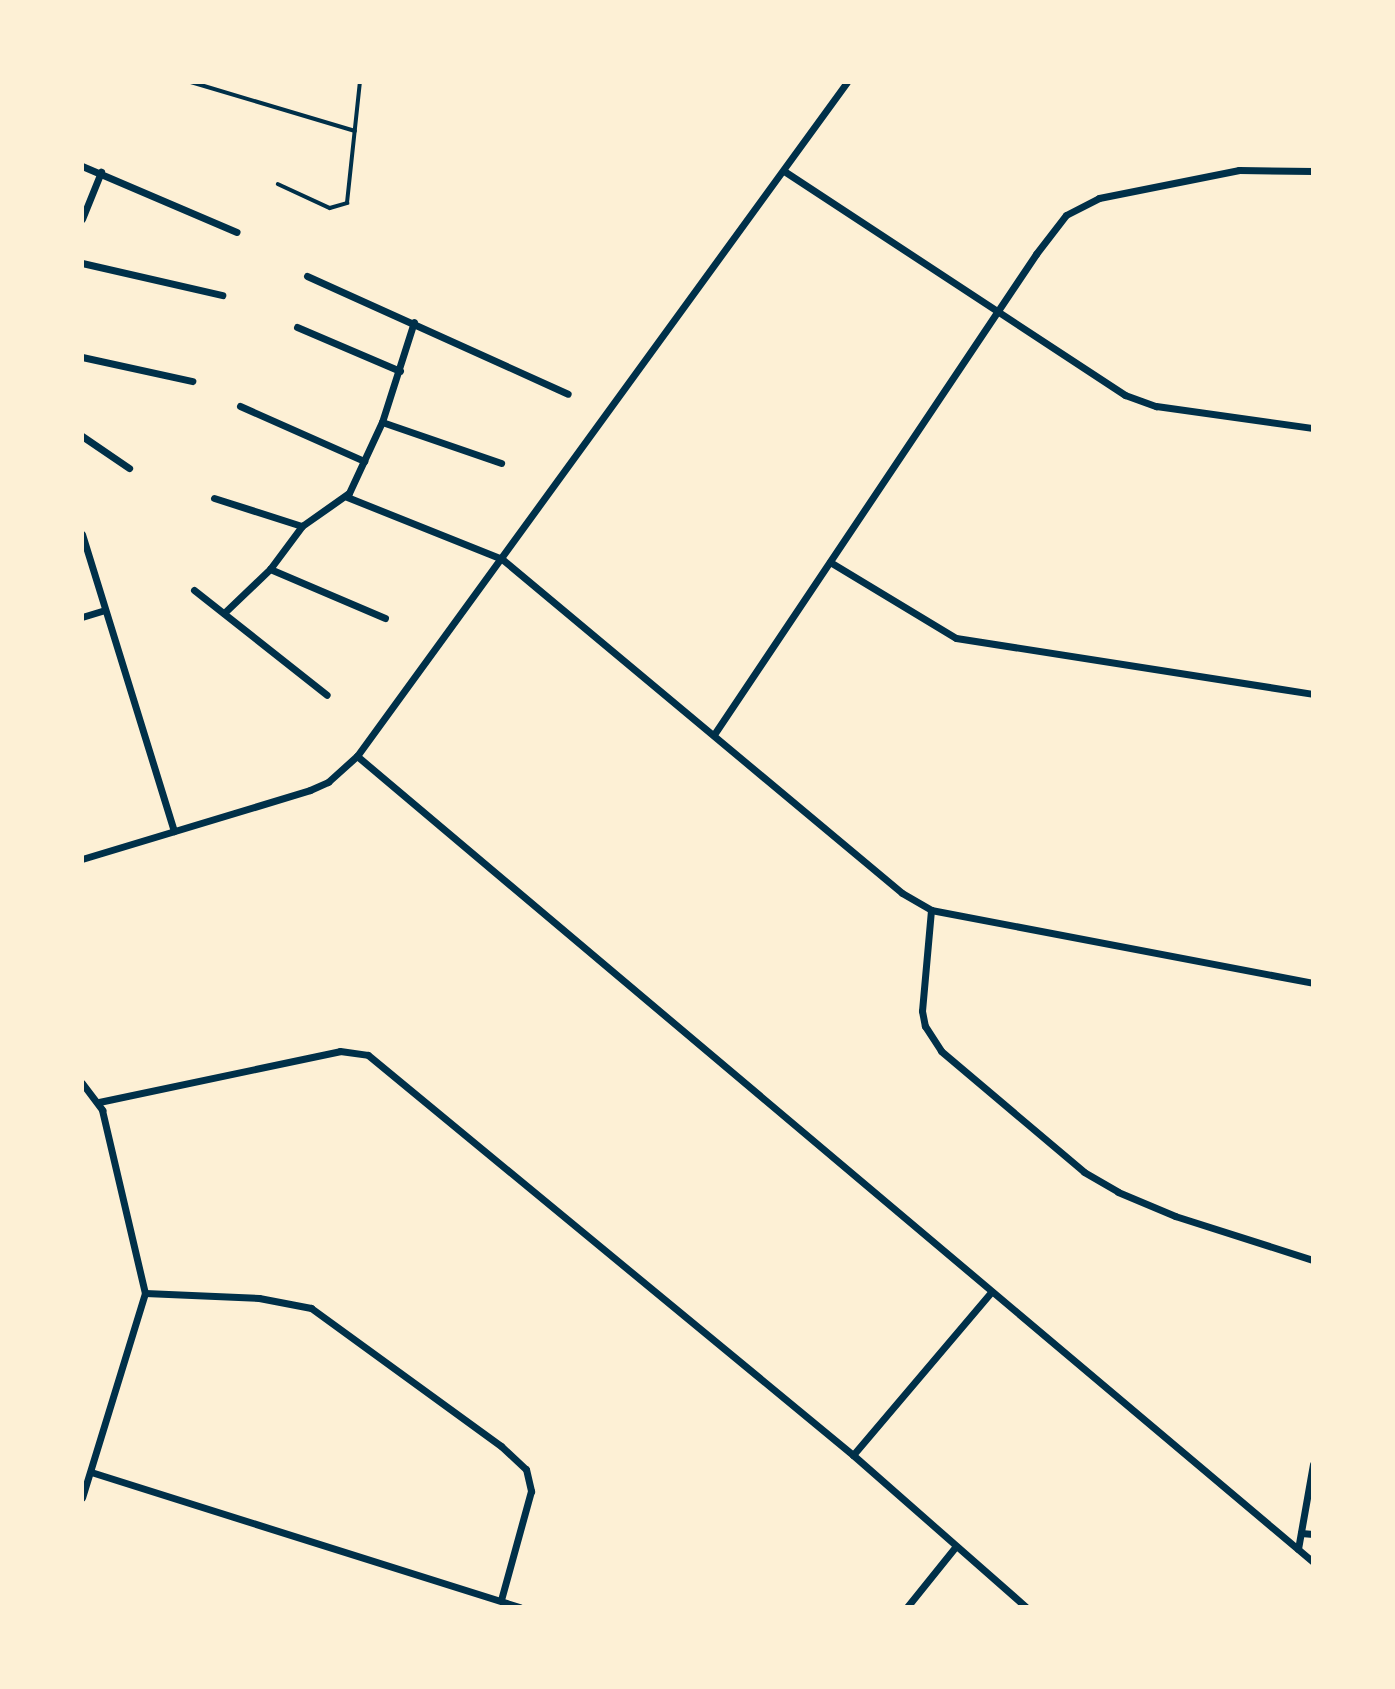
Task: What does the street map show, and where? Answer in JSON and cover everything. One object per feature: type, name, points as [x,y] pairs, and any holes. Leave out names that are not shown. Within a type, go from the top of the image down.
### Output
[{"type":"street","points":[[82,859],[310,790],[328,782],[357,756],[847,82]]},
{"type":"street","points":[[82,166],[237,232]]},
{"type":"street","points":[[715,733],[1055,226],[1090,202],[1239,170],[1313,171]]},
{"type":"street","points":[[784,171],[1096,379],[1139,401],[1313,428]]},
{"type":"street","points":[[82,219],[101,172]]},
{"type":"street","points":[[82,263],[222,295]]},
{"type":"street","points":[[307,276],[414,322],[568,394]]},
{"type":"street","points":[[224,614],[270,569],[302,526],[347,497],[382,422],[414,322]]},
{"type":"street","points":[[297,327],[400,370]]},
{"type":"street","points":[[82,357],[192,381]]},
{"type":"street","points":[[240,406],[364,461]]},
{"type":"street","points":[[382,422],[500,463]]},
{"type":"street","points":[[82,436],[129,468]]},
{"type":"street","points":[[347,497],[502,559],[715,733],[882,877],[931,910],[1313,983]]},
{"type":"street","points":[[214,498],[302,526]]},
{"type":"street","points":[[82,534],[174,831]]},
{"type":"street","points":[[830,562],[956,638],[1313,694]]},
{"type":"street","points":[[270,569],[384,618]]},
{"type":"street","points":[[194,590],[327,695]]},
{"type":"street","points":[[82,617],[104,610]]},
{"type":"street","points":[[357,756],[1313,1562]]},
{"type":"street","points":[[931,910],[922,1011],[925,1026],[941,1051],[1084,1172],[1118,1192],[1175,1216],[1313,1260]]},
{"type":"street","points":[[99,1102],[340,1051],[368,1055],[853,1455],[1026,1607]]},
{"type":"street","points":[[82,1083],[99,1102],[145,1293],[82,1498]]},
{"type":"street","points":[[853,1455],[991,1292]]},
{"type":"street","points":[[145,1293],[259,1298],[311,1308],[501,1446],[526,1469],[531,1491],[501,1600]]},
{"type":"street","points":[[1298,1549],[1313,1464]]},
{"type":"street","points":[[91,1472],[520,1607]]},
{"type":"street","points":[[1301,1533],[1313,1534]]},
{"type":"street","points":[[907,1607],[956,1546]]},
{"type":"lane","points":[[191,82],[355,131]]},
{"type":"lane","points":[[278,184],[330,208],[344,206],[349,198],[360,82]]}]
